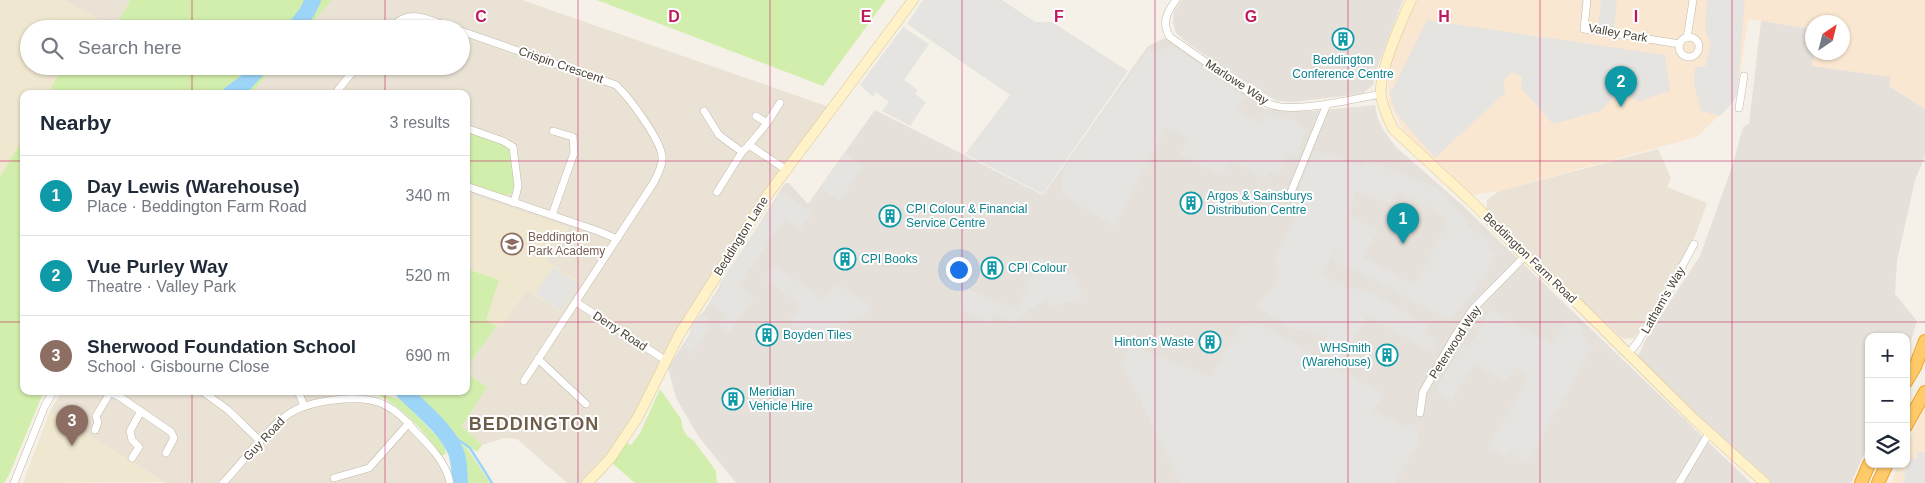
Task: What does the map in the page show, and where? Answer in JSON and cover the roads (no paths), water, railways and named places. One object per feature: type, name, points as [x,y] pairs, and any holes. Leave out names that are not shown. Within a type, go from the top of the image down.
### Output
[{"type":"highway","points":[[1908,378],[1925,341]]},
{"type":"highway","points":[[1908,423],[1925,392]]},
{"type":"highway","points":[[1861,483],[1867,468]]},
{"type":"highway","points":[[1878,483],[1885,468]]},
{"type":"street","name":"Beddington Lane","points":[[587,483],[602,469],[627,436],[665,360],[698,304],[785,169],[913,0]]},
{"type":"street","name":"Marlowe Way","points":[[1176,0],[1165,21],[1166,32],[1170,37],[1257,98],[1271,105],[1287,108],[1327,104],[1381,94]]},
{"type":"street","name":"Beddington Farm Road","points":[[1411,0],[1387,57],[1381,94],[1386,116],[1393,129],[1473,203],[1525,256],[1574,300],[1709,432],[1765,483]]},
{"type":"street","name":"Valley Park","points":[[1587,0],[1584,29],[1680,44]]},
{"type":"street","points":[[1687,38],[1692,0]]},
{"type":"street","points":[[398,20],[408,16],[429,20]]},
{"type":"street","name":"Crispin Crescent","points":[[470,35],[616,85],[625,94],[652,132],[660,148],[662,158],[659,172],[654,182],[524,381]]},
{"type":"street","points":[[1687,38],[1693,38],[1698,42],[1699,49],[1696,55],[1690,58],[1680,52],[1680,44],[1687,38]]},
{"type":"street","points":[[338,90],[350,75]]},
{"type":"street","points":[[1739,108],[1744,76]]},
{"type":"street","points":[[717,192],[742,152],[767,123],[780,103]]},
{"type":"street","points":[[1291,192],[1327,104]]},
{"type":"street","points":[[704,111],[719,135],[742,152]]},
{"type":"street","points":[[756,116],[767,123]]},
{"type":"street","points":[[470,129],[504,141],[514,147],[518,186],[514,203]]},
{"type":"street","points":[[552,215],[574,152],[572,137],[553,131]]},
{"type":"street","points":[[749,145],[785,169]]},
{"type":"street","points":[[470,187],[617,239]]},
{"type":"street","name":"Latham's Way","points":[[1628,354],[1666,297],[1694,244]]},
{"type":"street","name":"Peterwood Way","points":[[1420,413],[1423,392],[1473,309],[1525,256]]},
{"type":"street","name":"Derry Road","points":[[576,302],[665,360]]},
{"type":"street","points":[[538,360],[586,404]]},
{"type":"street","points":[[14,483],[51,395]]},
{"type":"street","points":[[95,430],[98,422],[96,416],[107,395]]},
{"type":"street","points":[[114,395],[141,411],[174,435],[173,442],[166,453]]},
{"type":"street","points":[[207,395],[228,410],[260,441]]},
{"type":"street","points":[[300,395],[304,406]]},
{"type":"street","name":"Guy Road","points":[[223,483],[260,441],[286,416],[304,406],[335,401],[371,400],[384,404],[409,424],[434,452],[448,474],[450,483]]},
{"type":"street","points":[[132,458],[139,447],[132,440],[130,431],[141,411]]},
{"type":"street","points":[[334,478],[368,468],[409,424]]},
{"type":"street","points":[[1679,483],[1709,432]]},
{"type":"waterway","points":[[301,20],[313,0]]},
{"type":"waterway","points":[[235,90],[253,75]]},
{"type":"waterway","points":[[407,395],[450,440],[457,456],[460,483]]},
{"type":"waterway","points":[[436,424],[470,448],[492,483]]},
{"type":"place","name":"Beddington Conference Centre","points":[[1343,39]]},
{"type":"place","name":"Vue Purley Way","points":[[1621,107]]},
{"type":"place","name":"Argos & Sainsburys Distribution Centre","points":[[1191,203]]},
{"type":"place","name":"CPI Colour & Financial Service Centre","points":[[890,216]]},
{"type":"place","name":"Beddington Park Academy","points":[[512,244]]},
{"type":"place","name":"Day Lewis (Warehouse)","points":[[1403,244]]},
{"type":"place","name":"CPI Books","points":[[845,259]]},
{"type":"place","name":"CPI Colour","points":[[992,268]]},
{"type":"place","name":"Boyden Tiles","points":[[767,335]]},
{"type":"place","name":"Hinton's Waste","points":[[1210,342]]},
{"type":"place","name":"WHSmith (Warehouse)","points":[[1387,355]]},
{"type":"place","name":"Meridian Vehicle Hire","points":[[733,399]]},
{"type":"place","name":"Sherwood Foundation School","points":[[72,446]]},
{"type":"district","name":"BEDDINGTON","points":[[534,424]]}]
